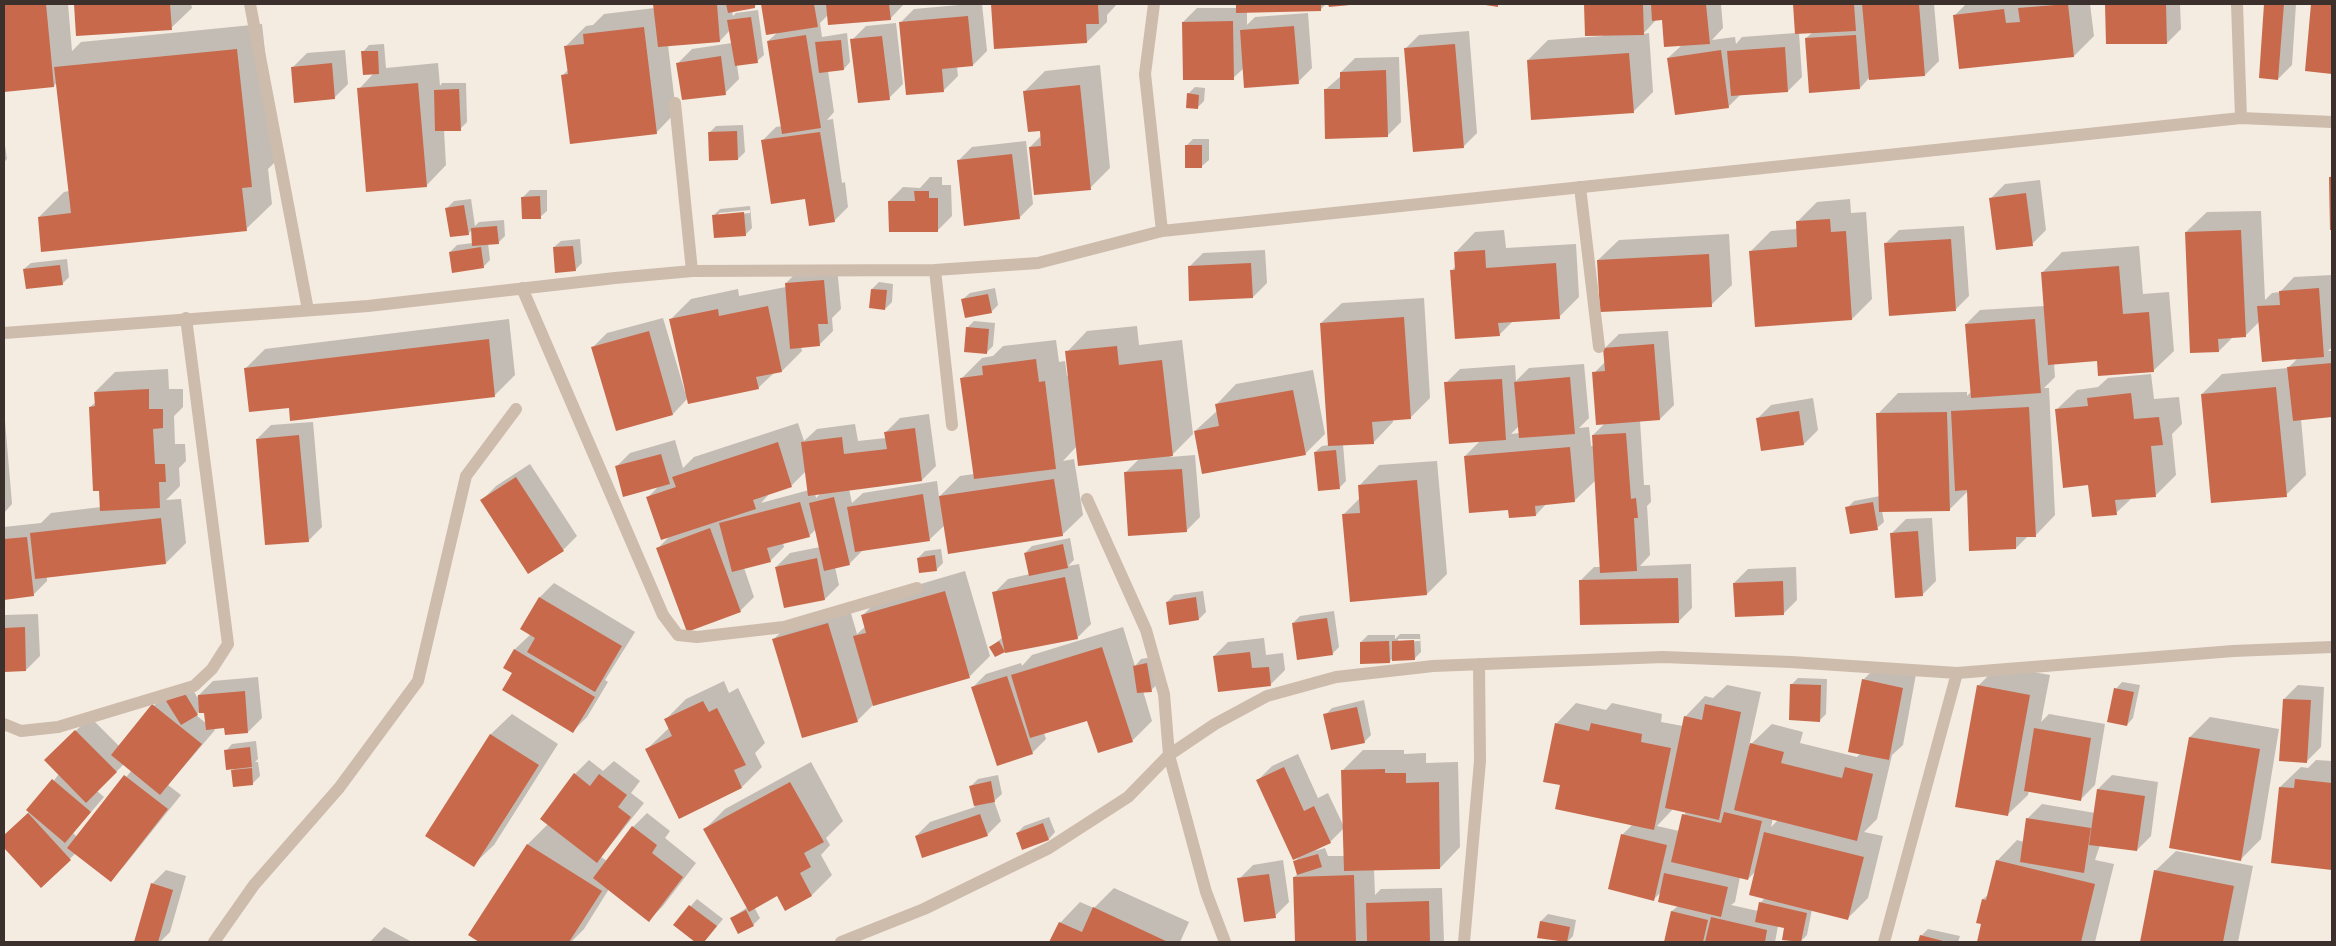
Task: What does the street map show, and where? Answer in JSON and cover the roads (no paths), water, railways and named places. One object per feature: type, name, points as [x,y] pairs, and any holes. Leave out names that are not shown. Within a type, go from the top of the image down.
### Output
[{"type":"street","points":[[250,4],[308,310]]},
{"type":"street","points":[[1154,4],[1145,74],[1162,231]]},
{"type":"street","points":[[2237,4],[2241,118]]},
{"type":"street","points":[[675,103],[692,271]]},
{"type":"street","points":[[4,333],[368,306],[692,271],[935,270],[1038,263],[1162,231],[2241,118],[2332,122]]},
{"type":"street","points":[[1580,187],[1599,347]]},
{"type":"street","points":[[935,270],[952,425]]},
{"type":"street","points":[[522,288],[663,615],[678,635],[697,638],[784,627],[917,588]]},
{"type":"street","points":[[4,724],[21,731],[58,727],[194,686],[212,669],[228,644],[186,318]]},
{"type":"street","points":[[214,942],[254,885],[339,788],[418,681],[466,476],[516,409]]},
{"type":"street","points":[[1087,499],[1146,630],[1164,694],[1169,755],[1206,892],[1225,942]]},
{"type":"street","points":[[840,942],[924,909],[1049,848],[1128,797],[1169,755],[1216,724],[1276,694],[1336,677],[1433,666],[1663,657],[1791,662],[1957,672],[2233,651],[2332,647]]},
{"type":"street","points":[[1464,942],[1480,761],[1479,664]]},
{"type":"street","points":[[1884,942],[1957,672]]}]
